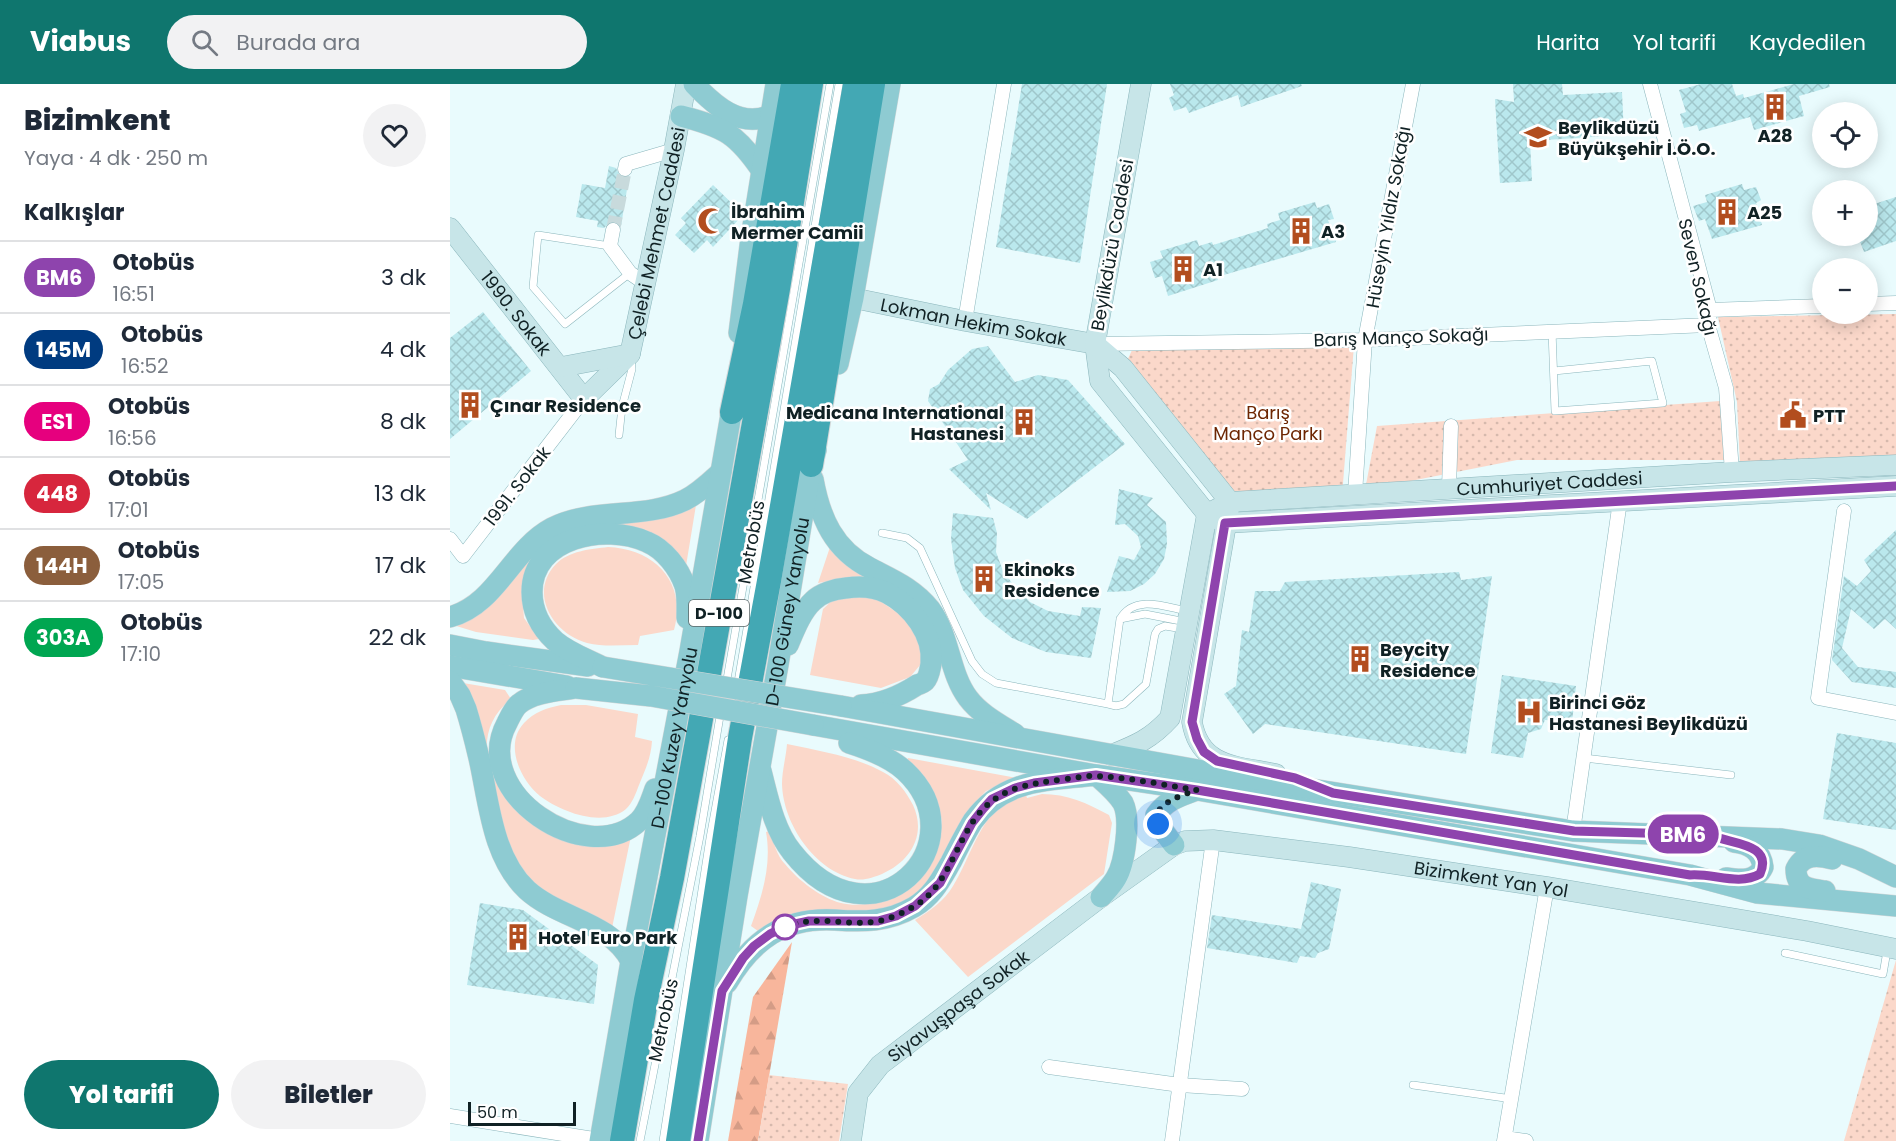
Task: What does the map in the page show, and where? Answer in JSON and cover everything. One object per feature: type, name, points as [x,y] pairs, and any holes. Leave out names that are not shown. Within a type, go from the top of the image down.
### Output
[{"type":"highway","points":[[732,412],[755,304],[793,84]]},
{"type":"highway","name":"D-100","points":[[608,1141],[646,1000],[685,811],[778,289],[811,84]]},
{"type":"highway","name":"D-100","points":[[678,1141],[740,738],[855,84]]},
{"type":"highway","points":[[811,465],[873,84]]},
{"type":"main road","name":"Çelebi Mehmet Caddesi","points":[[584,399],[630,354],[638,279],[674,150],[686,84]]},
{"type":"main road","points":[[694,84],[708,99],[744,119],[771,115]]},
{"type":"main road","name":"D-100 Kuzey Yanyolu","points":[[608,1141],[631,961],[690,651],[732,412],[740,325],[776,84]]},
{"type":"main road","name":"D-100 Güney Yanyolu","points":[[698,1141],[759,762],[778,665],[811,465],[826,417],[853,298],[890,84]]},
{"type":"main road","name":"Beylikdüzü Caddesi","points":[[1141,84],[1095,344],[1100,381],[1208,513]]},
{"type":"main road","points":[[681,116],[717,126],[728,132],[748,151],[762,171]]},
{"type":"main road","name":"1990. Sokak","points":[[450,228],[584,399]]},
{"type":"main road","name":"Lokman Hekim Sokak","points":[[853,298],[1095,344]]},
{"type":"main road","points":[[1095,344],[1123,368],[1230,502],[1194,704],[1193,729],[1204,752],[1217,761],[1295,778],[1333,793]]},
{"type":"main road","points":[[561,367],[630,354]]},
{"type":"main road","points":[[811,465],[820,511],[832,536],[843,549],[870,568],[908,587],[920,597],[942,630],[959,681],[967,697],[977,708],[1023,740]]},
{"type":"main road","name":"Cumhuriyet Caddesi","points":[[1208,513],[1230,502],[1623,478],[1896,465]]},
{"type":"main road","points":[[450,616],[469,609],[481,601],[527,548],[540,536],[554,528],[593,516],[666,507],[684,501],[696,494],[721,471]]},
{"type":"main road","points":[[1620,501],[1623,478]]},
{"type":"main road","name":"Cumhuriyet Caddesi","points":[[1225,523],[1896,486]]},
{"type":"main road","points":[[1354,517],[1355,494]]},
{"type":"main road","points":[[1111,755],[1142,742],[1170,718],[1208,513],[1225,523]]},
{"type":"main road","points":[[603,667],[554,640],[536,614],[532,599],[533,576],[546,554],[559,545],[582,537],[623,536],[646,541],[665,554],[680,574],[685,586],[690,651]]},
{"type":"main road","points":[[778,665],[806,610],[813,601],[826,593],[837,589],[868,588],[885,592],[897,599],[918,620],[929,643],[930,669],[925,681],[905,693],[872,704],[841,706]]},
{"type":"main road","points":[[450,645],[486,652],[603,667],[841,706],[1333,793],[1574,831],[1782,839],[1819,845],[1859,859],[1895,876]]},
{"type":"main road","points":[[450,666],[576,688],[646,696],[1096,775],[1197,790],[1690,875],[1765,895],[1871,902],[1896,906]]},
{"type":"main road","points":[[450,681],[466,709],[498,840],[514,875],[536,897],[560,912],[602,930],[623,948],[631,961]]},
{"type":"main road","points":[[576,688],[534,697],[518,704],[502,732],[499,752],[502,772],[510,788],[522,803],[540,818],[581,835],[598,837],[631,827],[648,809],[668,761]]},
{"type":"main road","points":[[759,762],[766,792],[782,834],[791,851],[814,874],[836,888],[860,895],[879,893],[902,884],[921,862],[930,837],[929,805],[918,786],[904,770],[879,754],[831,736],[813,725]]},
{"type":"main road","points":[[1096,775],[1114,792],[1123,804],[1126,814],[1125,841],[1117,876],[1101,897]]},
{"type":"main road","points":[[722,991],[743,958],[754,946],[786,926],[809,921],[878,921],[896,916],[915,906],[940,883],[972,823],[992,799],[1004,792],[1034,783],[1096,775]]},
{"type":"main road","points":[[1174,845],[1158,824],[1156,814],[1172,799],[1197,790]]},
{"type":"main road","points":[[1690,875],[1703,874],[1745,880],[1760,874],[1763,867],[1762,860],[1759,853],[1752,847],[1720,840],[1711,835]]},
{"type":"main road","name":"Bizimkent Yan Yol","points":[[1101,897],[1174,845],[1185,841],[1213,840],[1349,857],[1547,887],[1807,931],[1892,949]]},
{"type":"main road","points":[[1871,902],[1840,893],[1808,889],[1802,886],[1796,876],[1796,869],[1804,859],[1821,856],[1865,870],[1895,876]]},
{"type":"main road","name":"Siyavuşpaşa Sokak","points":[[850,1141],[858,1093],[880,1065],[1101,897]]},
{"type":"street","points":[[965,321],[1004,84]]},
{"type":"street","name":"Hüseyin Yıldız Sokağı","points":[[1355,494],[1365,340],[1413,84]]},
{"type":"street","name":"Seven Sokağı","points":[[1650,84],[1710,310],[1708,325],[1726,388],[1732,472]]},
{"type":"street","points":[[625,169],[626,164],[674,150]]},
{"type":"street","points":[[613,230],[610,246],[638,279]]},
{"type":"street","points":[[1878,304],[1896,303]]},
{"type":"street","points":[[1710,310],[1812,306]]},
{"type":"street","name":"Barış Manço Sokağı","points":[[1095,344],[1365,340],[1708,325]]},
{"type":"street","name":"1991. Sokak","points":[[450,539],[463,556],[584,399]]},
{"type":"street","points":[[1449,488],[1451,426]]},
{"type":"street","points":[[1574,831],[1620,501]]},
{"type":"street","points":[[1844,511],[1818,698],[1896,713]]},
{"type":"street","points":[[1172,1141],[1213,840]]},
{"type":"street","points":[[1526,1141],[1505,1139],[1547,887]]},
{"type":"street","points":[[1049,1067],[1180,1085],[1242,1089]]},
{"type":"street","points":[[450,1116],[608,1141]]},
{"type":"lane","name":"Metrobüs","points":[[640,1141],[700,836],[830,84]]},
{"type":"lane","name":"Metrobüs","points":[[736,694],[839,84]]},
{"type":"lane","points":[[610,246],[538,235],[533,287],[565,324],[638,279]]},
{"type":"lane","points":[[1552,332],[1556,411],[1663,403],[1652,361],[1554,371]]},
{"type":"lane","points":[[619,435],[622,407],[632,369],[630,354]]},
{"type":"lane","points":[[882,533],[907,538],[920,548],[972,661],[988,679],[996,683],[1116,706],[1124,704],[1146,684],[1155,634],[1158,629],[1188,621]]},
{"type":"lane","points":[[1108,704],[1120,619],[1127,609],[1143,603],[1188,621]]},
{"type":"lane","points":[[1120,619],[1145,615],[1188,621]]},
{"type":"lane","points":[[732,716],[734,705]]},
{"type":"lane","name":"Metrobüs","points":[[663,1141],[710,838],[730,727]]},
{"type":"lane","points":[[1584,758],[1731,775]]},
{"type":"lane","points":[[1785,953],[1883,974],[1892,949]]},
{"type":"lane","points":[[1413,1085],[1512,1099]]},
{"type":"green space","points":[[1878,314],[1896,314],[1896,458],[1740,465],[1737,402],[1718,317],[1812,315],[1812,324],[1878,324]]},
{"type":"green space","name":"Barış Manço Parkı","points":[[1354,345],[1342,496],[1231,497],[1127,361],[1132,350]]},
{"type":"green space","points":[[1720,401],[1724,460],[1517,460],[1365,490],[1377,426]]},
{"type":"green space","points":[[696,505],[686,566],[664,544],[545,543],[530,561],[522,594],[524,618],[539,639],[476,632],[453,625],[542,542]]},
{"type":"green space","points":[[608,547],[640,554],[653,561],[664,571],[676,597],[677,613],[674,630],[640,636],[638,645],[612,646],[587,643],[575,638],[555,622],[548,611],[545,599],[544,587],[548,575],[556,564],[567,556],[580,551]]},
{"type":"green space","points":[[830,547],[881,583],[844,578],[818,583]]},
{"type":"green space","points":[[870,596],[914,626],[922,647],[921,664],[910,677],[881,688],[810,675],[823,609],[835,598]]},
{"type":"green space","points":[[463,683],[505,690],[511,699],[499,712],[491,726],[487,740],[487,755],[497,784],[519,813],[544,830],[631,836],[612,928],[537,888],[512,856]]},
{"type":"green space","points":[[561,705],[586,705],[638,714],[635,737],[652,741],[647,764],[634,798],[626,809],[617,815],[594,817],[570,812],[540,796],[526,781],[515,751],[518,732],[524,723],[536,713]]},
{"type":"green space","points":[[787,744],[872,766],[897,782],[913,805],[917,816],[917,837],[908,855],[892,869],[882,874],[858,879],[840,874],[815,856],[795,830],[784,799],[782,779]]},
{"type":"green space","points":[[908,758],[1017,778],[986,791],[969,809],[921,895],[899,906],[758,931],[751,926],[767,868],[766,832],[770,831],[780,857],[796,876],[810,888],[833,901],[850,905],[870,904],[900,894],[919,881],[937,844],[942,821],[932,794],[907,763]]},
{"type":"green space","points":[[1042,794],[1077,800],[1109,815],[1112,823],[1104,874],[968,977],[915,920],[936,905],[949,891],[982,828],[998,808],[1015,798]]},
{"type":"green space","points":[[792,942],[758,1141],[728,1141],[753,997]]},
{"type":"green space","points":[[1896,960],[1896,1141],[1844,1141]]},
{"type":"green space","points":[[769,1075],[848,1084],[839,1141],[758,1141]]},
{"type":"building","points":[[1022,84],[1107,84],[1080,263],[996,247]]},
{"type":"building","points":[[1170,84],[1301,84],[1302,86],[1241,107],[1238,95],[1189,113],[1186,107],[1174,111],[1169,98],[1174,95]]},
{"type":"building","points":[[1513,84],[1562,84],[1563,95],[1622,92],[1624,135],[1530,141],[1532,181],[1500,183],[1495,99],[1514,102]]},
{"type":"building","points":[[1701,84],[1732,84],[1736,96],[1743,94],[1744,98],[1794,84],[1829,84],[1830,87],[1799,96],[1804,116],[1754,130],[1750,117],[1699,131],[1697,125],[1684,128],[1680,114],[1686,112],[1679,90]]},
{"type":"building","points":[[609,166],[616,168],[620,176],[629,177],[621,226],[611,221],[604,228],[597,227],[598,221],[576,217],[582,184],[605,188]]},
{"type":"building","name":"A25","points":[[1742,184],[1744,190],[1756,187],[1761,200],[1756,203],[1762,225],[1712,239],[1705,219],[1699,221],[1693,206],[1707,202],[1705,195]]},
{"type":"building","name":"İbrahim Mermer Camii","points":[[713,185],[742,213],[741,217],[713,247],[707,240],[694,253],[675,235],[686,223],[681,218]]},
{"type":"building","points":[[1896,197],[1896,241],[1864,252],[1862,246],[1878,246],[1878,203]]},
{"type":"building","points":[[1315,202],[1317,208],[1329,204],[1334,219],[1328,220],[1336,242],[1217,277],[1218,280],[1168,296],[1162,276],[1155,278],[1150,262],[1163,258],[1160,251],[1197,240],[1199,246],[1212,242],[1213,245],[1268,228],[1267,224],[1280,220],[1278,213]]},
{"type":"building","name":"Çınar Residence","points":[[483,312],[531,371],[450,439],[450,338]]},
{"type":"building","name":"Medicana International Hastanesi","points":[[988,346],[1015,382],[1038,375],[1068,380],[1125,444],[1027,519],[986,493],[991,510],[949,469],[968,460],[928,401],[930,389],[939,384],[948,370],[972,349]]},
{"type":"building","points":[[1119,489],[1153,498],[1147,505],[1166,522],[1167,544],[1164,559],[1155,574],[1144,584],[1130,591],[1107,592],[1119,556],[1134,560],[1141,547],[1138,536],[1125,524],[1115,525]]},
{"type":"building","name":"Ekinoks Residence","points":[[953,513],[993,518],[997,533],[996,552],[1003,571],[1030,602],[1048,611],[1080,616],[1082,607],[1101,608],[1091,658],[1046,652],[1012,638],[984,616],[963,590],[955,568],[951,539]]},
{"type":"building","points":[[1896,530],[1896,629],[1885,619],[1874,629],[1851,609],[1842,648],[1858,667],[1896,672],[1896,688],[1852,682],[1832,660],[1844,576],[1857,586],[1871,571],[1864,560]]},
{"type":"building","name":"Beycity Residence","points":[[1459,572],[1461,580],[1492,576],[1466,754],[1265,724],[1253,734],[1224,694],[1236,686],[1242,630],[1249,632],[1255,591],[1280,591],[1285,582]]},
{"type":"building","points":[[1502,675],[1576,686],[1572,722],[1545,720],[1541,729],[1528,733],[1523,758],[1491,753]]},
{"type":"building","points":[[1837,733],[1896,743],[1896,830],[1823,819]]},
{"type":"building","points":[[1311,882],[1341,889],[1329,949],[1318,953],[1315,958],[1300,956],[1297,963],[1207,948],[1212,915],[1301,929]]},
{"type":"building","name":"Hotel Euro Park","points":[[480,903],[523,910],[598,965],[594,1004],[467,985]]},
{"type":"tunnel","points":[[613,230],[625,169]]},
{"type":"bus line","name":"BM6","points":[[698,1141],[722,991],[743,958],[754,946],[786,926],[809,921],[878,921],[896,916],[915,906],[940,883],[972,823],[992,799],[1004,792],[1034,783],[1096,775],[1197,790],[1690,875],[1703,874],[1745,880],[1760,874],[1763,867],[1762,860],[1759,853],[1752,847],[1720,840],[1711,835],[1574,831],[1333,793],[1295,778],[1217,761],[1204,752],[1192,722],[1225,523],[1896,486]]},
{"type":"place","name":"A28","points":[[1775,107]]},
{"type":"place","name":"Beylikdüzü Büyükşehir İ.Ö.O.","points":[[1538,137]]},
{"type":"place","name":"A25","points":[[1727,212]]},
{"type":"place","name":"İbrahim Mermer Camii","points":[[711,221]]},
{"type":"place","name":"A3","points":[[1301,231]]},
{"type":"place","name":"A1","points":[[1183,269]]},
{"type":"place","name":"Çınar Residence","points":[[470,405]]},
{"type":"place","name":"PTT","points":[[1793,415]]},
{"type":"place","name":"Medicana International Hastanesi","points":[[1024,422]]},
{"type":"place","name":"Ekinoks Residence","points":[[984,579]]},
{"type":"place","name":"Beycity Residence","points":[[1360,659]]},
{"type":"place","name":"Birinci Göz Hastanesi Beylikdüzü","points":[[1529,712]]},
{"type":"place","name":"Hotel Euro Park","points":[[518,937]]},
{"type":"route","points":[[785,927],[809,921],[878,921],[896,916],[915,906],[940,883],[972,823],[983,809],[992,799],[1015,788],[1034,783],[1096,775],[1197,790],[1172,799],[1163,806],[1156,814],[1158,824]]}]
